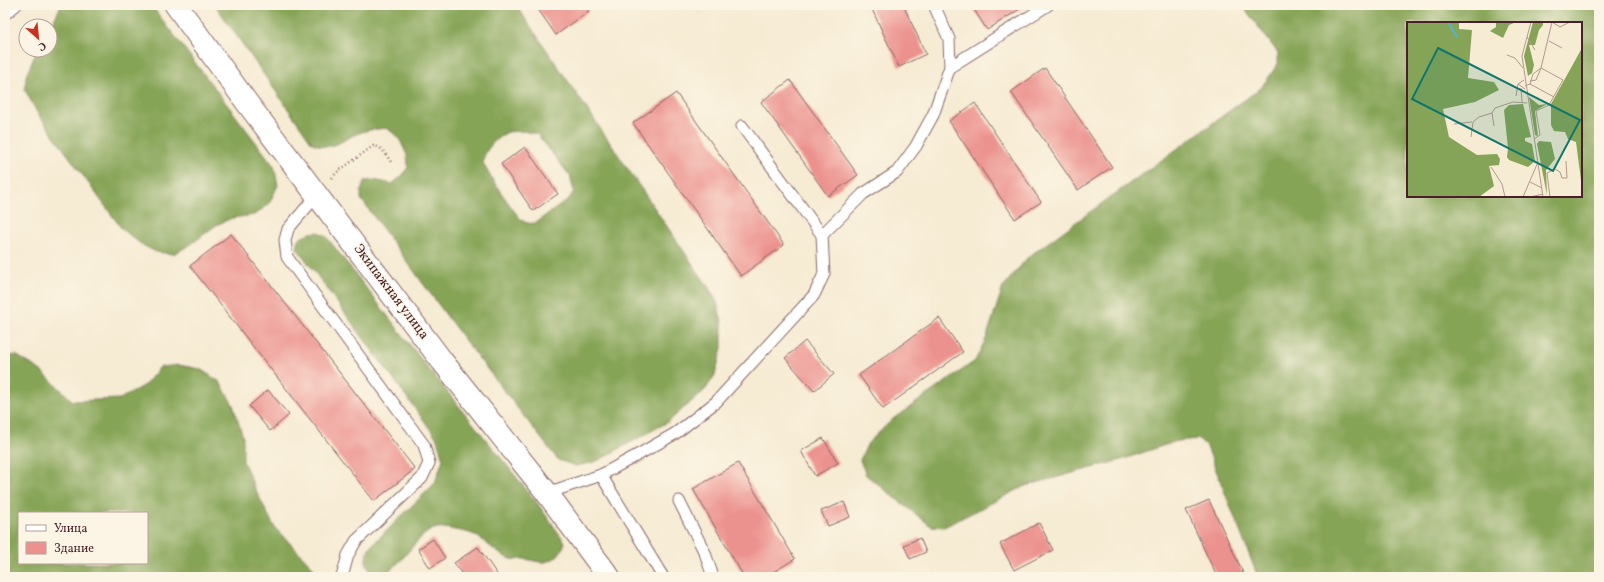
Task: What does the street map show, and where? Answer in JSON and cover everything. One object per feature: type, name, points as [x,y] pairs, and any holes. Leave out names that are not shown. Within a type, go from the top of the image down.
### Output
[{"type":"main road","name":"Экипажная улица","points":[[181,8],[244,100],[317,194],[442,361],[547,493],[609,577]]},
{"type":"lane","points":[[5,14],[16,5]]},
{"type":"lane","points":[[822,235],[863,194],[896,172],[916,146],[933,115],[950,67],[950,39],[934,5]]},
{"type":"lane","points":[[950,67],[1048,5]]},
{"type":"lane","points":[[547,493],[601,475],[676,433],[716,402],[814,295],[824,274],[822,235],[742,126]]},
{"type":"lane","points":[[317,194],[288,229],[286,240],[287,257],[424,445],[429,463],[422,478],[356,541],[348,555],[342,577]]},
{"type":"lane","points":[[601,475],[663,577]]},
{"type":"lane","points":[[679,501],[705,553],[713,577]]},
{"type":"green space","points":[[61,5],[151,5],[274,166],[278,185],[269,204],[254,215],[232,218],[216,225],[190,245],[173,254],[156,252],[141,244],[122,229],[38,114],[25,90],[26,76],[34,58],[58,58],[58,18],[55,18]]},
{"type":"green space","points":[[215,5],[516,5],[707,285],[717,302],[722,322],[722,348],[715,375],[706,389],[668,422],[595,462],[576,466],[558,460],[463,338],[361,199],[361,191],[365,181],[374,180],[392,184],[402,176],[408,167],[407,155],[399,138],[387,128],[365,131],[333,145],[320,146],[312,143]],"holes":[[[523,131],[537,134],[570,176],[574,191],[569,199],[535,223],[529,223],[523,220],[513,209],[494,182],[483,162],[488,149],[504,134],[508,132]]]},
{"type":"green space","points":[[1242,5],[1599,5],[1599,577],[1258,577],[1207,447],[1199,439],[1177,441],[1121,460],[1025,486],[944,527],[931,526],[866,475],[860,460],[868,443],[893,419],[975,361],[986,339],[1003,287],[1028,257],[1261,88],[1278,64],[1278,53]]},
{"type":"green space","points":[[318,232],[326,236],[424,363],[535,500],[565,542],[560,552],[555,557],[545,562],[526,559],[511,559],[499,553],[473,534],[446,528],[437,528],[420,538],[392,569],[383,574],[374,575],[371,571],[366,562],[366,556],[369,548],[435,483],[443,459],[436,437],[297,248],[299,239],[310,233]]},
{"type":"green space","points":[[16,355],[40,370],[73,401],[120,399],[146,384],[160,367],[179,365],[200,369],[220,382],[233,405],[243,437],[243,461],[257,493],[275,528],[312,566],[320,577],[5,577],[5,357]]},
{"type":"building","points":[[535,5],[584,5],[589,11],[556,35]]},
{"type":"building","points":[[870,5],[903,5],[926,54],[899,67]]},
{"type":"building","points":[[971,5],[1026,5],[987,30]]},
{"type":"building","points":[[1045,68],[1112,167],[1078,190],[1011,92]]},
{"type":"building","points":[[790,80],[858,175],[828,196],[761,102]]},
{"type":"building","points":[[676,93],[784,245],[741,276],[633,123]]},
{"type":"building","points":[[975,103],[1041,202],[1015,219],[949,121]]},
{"type":"building","points":[[525,147],[558,194],[533,211],[501,164]]},
{"type":"building","points":[[231,234],[415,469],[374,501],[190,266]]},
{"type":"building","points":[[939,318],[963,352],[883,409],[859,375]]},
{"type":"building","points":[[805,341],[834,374],[814,391],[785,358]]},
{"type":"building","points":[[268,390],[289,415],[270,431],[249,406]]},
{"type":"building","points":[[823,438],[838,463],[815,476],[801,451]]},
{"type":"building","points":[[738,463],[795,559],[765,577],[744,577],[693,489]]},
{"type":"building","points":[[1209,500],[1245,577],[1217,577],[1186,510]]},
{"type":"building","points":[[844,502],[850,517],[828,526],[821,511]]},
{"type":"building","points":[[1039,523],[1053,550],[1014,570],[1000,544]]},
{"type":"building","points":[[920,538],[926,552],[910,559],[904,545]]},
{"type":"building","points":[[433,539],[445,558],[430,568],[418,549]]},
{"type":"building","points":[[478,547],[499,577],[464,577],[454,563]]}]
